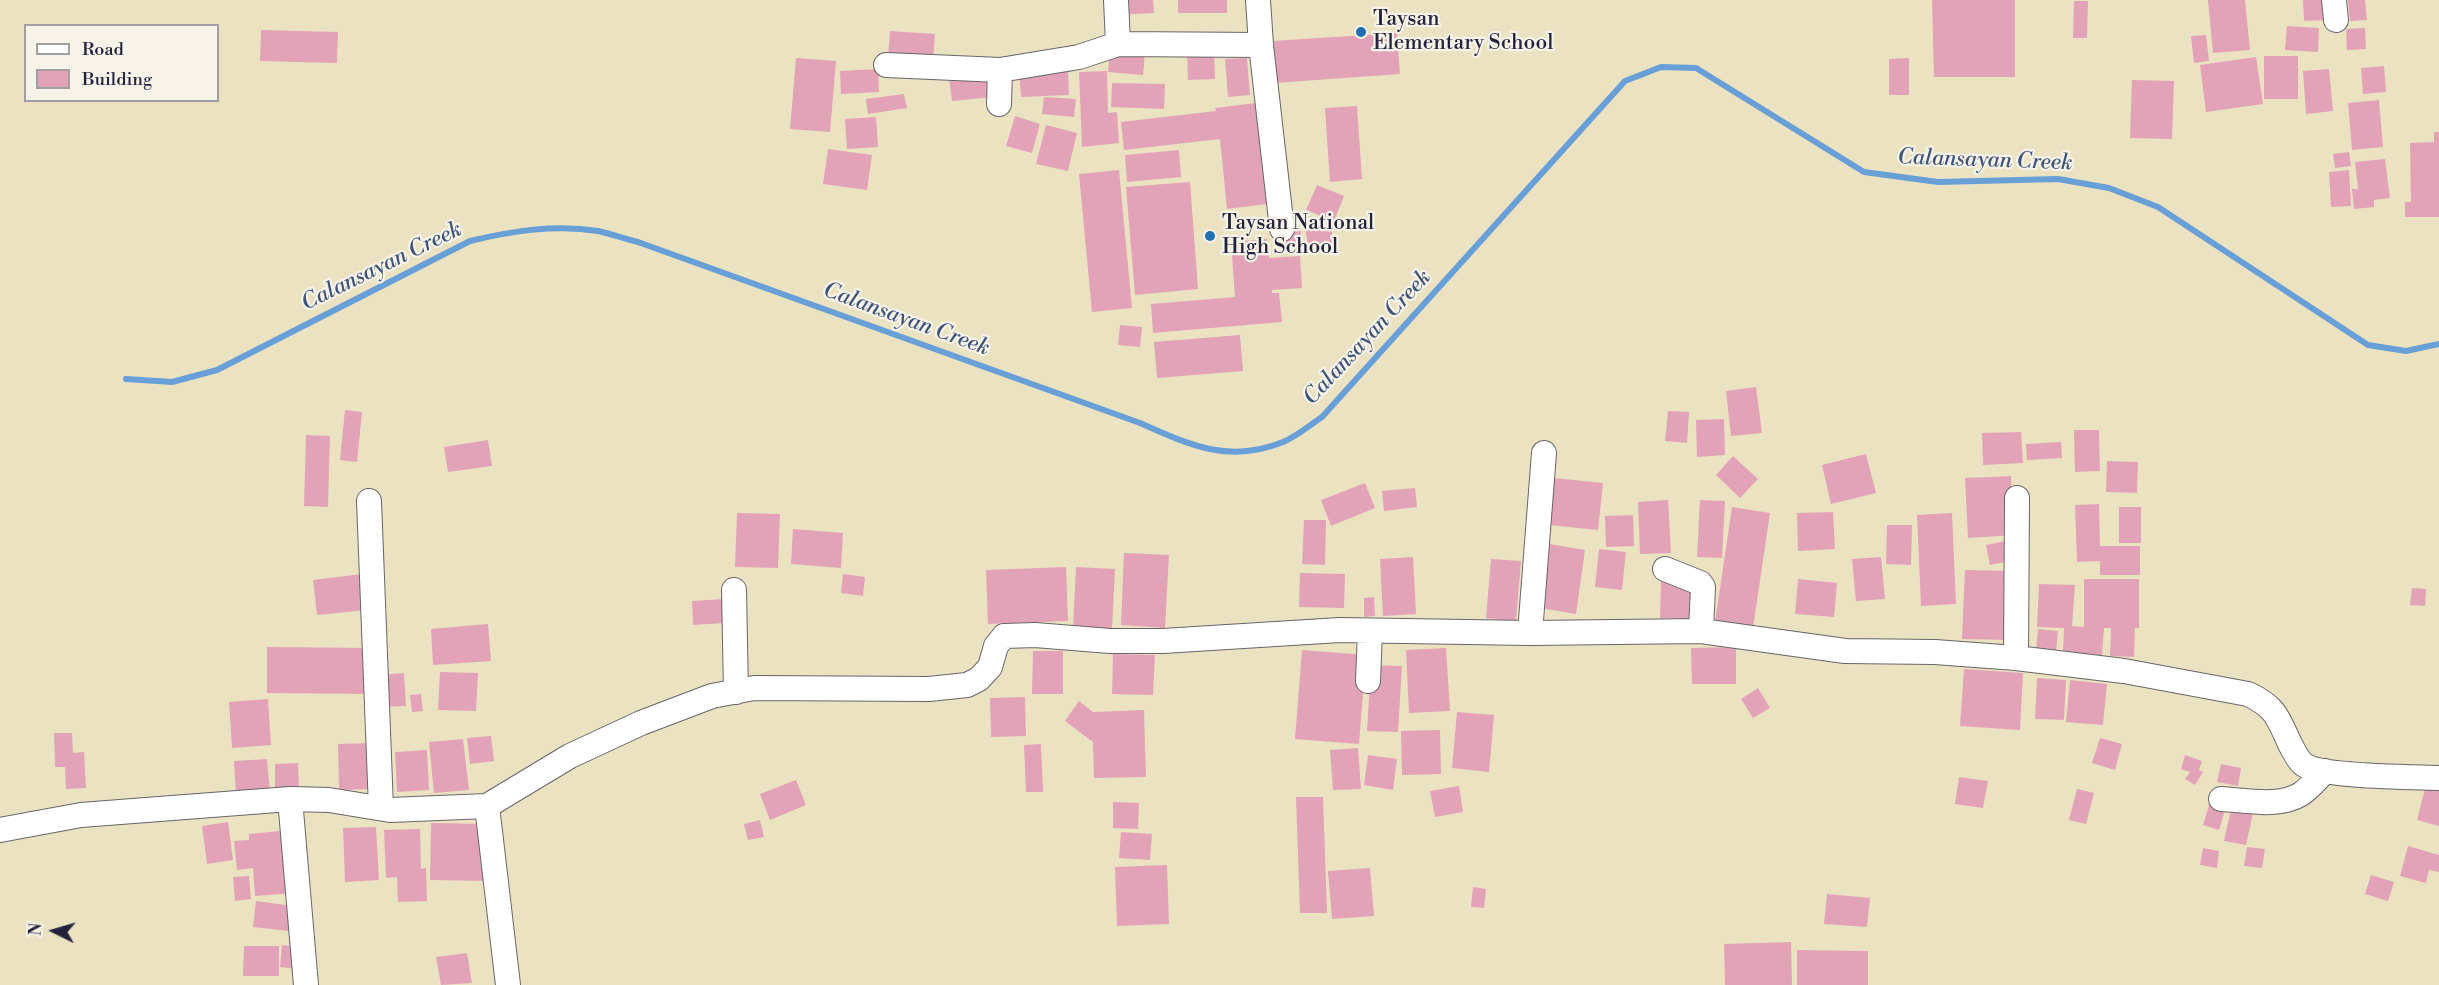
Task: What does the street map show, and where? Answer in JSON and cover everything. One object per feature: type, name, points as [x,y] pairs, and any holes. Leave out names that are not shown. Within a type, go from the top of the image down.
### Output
[{"type":"street","points":[[1116,0],[1118,44]]},
{"type":"street","points":[[1258,0],[1282,229]]},
{"type":"street","points":[[886,65],[1000,70],[1079,57],[1118,44],[1261,45]]},
{"type":"street","points":[[999,104],[1000,70]]},
{"type":"street","points":[[1530,633],[1544,453]]},
{"type":"street","points":[[2016,658],[2017,498]]},
{"type":"street","points":[[369,501],[381,808]]},
{"type":"street","points":[[1665,569],[1700,583],[1703,587],[1701,631]]},
{"type":"street","points":[[734,590],[736,692]]},
{"type":"street","points":[[0,830],[81,815],[290,800],[329,800],[381,808],[487,806],[570,756],[641,723],[712,696],[754,688],[929,688],[967,685],[979,679],[990,667],[996,646],[1004,636],[1035,634],[1110,641],[1340,630],[1530,633],[1701,631],[1845,651],[1935,652],[2016,658],[2124,671],[2248,694],[2266,702],[2277,717],[2296,757],[2304,765],[2325,771],[2439,778]]},
{"type":"street","points":[[1368,681],[1370,631]]},
{"type":"street","points":[[2221,799],[2274,802],[2289,800],[2300,795],[2325,771]]},
{"type":"street","points":[[290,800],[306,985]]},
{"type":"street","points":[[487,806],[508,985]]},
{"type":"building","points":[[1118,0],[1153,0],[1154,13],[1118,15]]},
{"type":"building","points":[[1178,0],[1227,0],[1227,13],[1178,13]]},
{"type":"building","points":[[1932,0],[2015,0],[2015,77],[1934,77]]},
{"type":"building","points":[[2208,0],[2245,0],[2250,50],[2213,53]]},
{"type":"building","points":[[2303,0],[2327,0],[2328,20],[2304,21]]},
{"type":"building","points":[[2348,0],[2365,0],[2367,20],[2350,21]]},
{"type":"building","points":[[2074,1],[2088,1],[2087,38],[2073,38]]},
{"type":"building","points":[[2287,26],[2319,28],[2318,52],[2285,50]]},
{"type":"building","points":[[2365,28],[2366,49],[2347,50],[2346,29]]},
{"type":"building","points":[[261,30],[338,32],[337,63],[260,61]]},
{"type":"building","points":[[890,31],[935,34],[933,60],[888,57]]},
{"type":"building","points":[[1397,33],[1400,74],[1275,83],[1272,41]]},
{"type":"building","points":[[2206,35],[2209,61],[2194,63],[2191,36]]},
{"type":"building","points":[[1214,46],[1215,79],[1188,80],[1187,47]]},
{"type":"building","points":[[1110,49],[1145,52],[1143,75],[1108,72]]},
{"type":"building","points":[[2264,56],[2298,56],[2298,99],[2264,99]]},
{"type":"building","points":[[2256,57],[2263,104],[2206,112],[2200,65]]},
{"type":"building","points":[[796,58],[836,61],[830,132],[790,129]]},
{"type":"building","points":[[1247,58],[1250,95],[1228,97],[1225,59]]},
{"type":"building","points":[[1909,58],[1909,95],[1889,95],[1889,59]]},
{"type":"building","points":[[2384,66],[2386,92],[2363,94],[2361,68]]},
{"type":"building","points":[[878,69],[879,92],[841,94],[840,71]]},
{"type":"building","points":[[1068,69],[1069,95],[1021,97],[1019,72]]},
{"type":"building","points":[[2329,69],[2333,111],[2306,114],[2303,71]]},
{"type":"building","points":[[1107,71],[1108,113],[1117,112],[1119,143],[1082,147],[1079,72]]},
{"type":"building","points":[[991,73],[993,97],[952,101],[949,78]]},
{"type":"building","points":[[2132,80],[2174,81],[2172,139],[2130,138]]},
{"type":"building","points":[[1112,83],[1165,84],[1164,109],[1111,107]]},
{"type":"building","points":[[904,94],[907,108],[868,114],[866,99]]},
{"type":"building","points":[[1044,97],[1076,99],[1074,117],[1042,114]]},
{"type":"building","points":[[2379,100],[2383,147],[2352,150],[2348,103]]},
{"type":"building","points":[[1256,103],[1267,204],[1227,209],[1220,139],[1124,150],[1121,122],[1216,111],[1215,108]]},
{"type":"building","points":[[1357,106],[1362,179],[1330,182],[1325,108]]},
{"type":"building","points":[[1015,116],[1040,124],[1032,153],[1006,146]]},
{"type":"building","points":[[876,117],[878,147],[847,149],[845,119]]},
{"type":"building","points":[[1046,125],[1077,133],[1068,171],[1036,164]]},
{"type":"building","points":[[2434,132],[2439,132],[2439,217],[2405,217],[2405,202],[2411,202],[2410,143],[2434,142]]},
{"type":"building","points":[[828,149],[872,155],[867,190],[823,184]]},
{"type":"building","points":[[1179,150],[1181,177],[1127,182],[1125,155]]},
{"type":"building","points":[[2349,152],[2351,166],[2335,168],[2333,154]]},
{"type":"building","points":[[2385,159],[2390,198],[2374,200],[2374,207],[2354,209],[2352,189],[2358,189],[2355,162]]},
{"type":"building","points":[[1119,170],[1132,308],[1092,312],[1079,174]]},
{"type":"building","points":[[2349,170],[2351,206],[2331,207],[2329,172]]},
{"type":"building","points":[[1190,182],[1198,289],[1135,295],[1126,187]]},
{"type":"building","points":[[1317,185],[1344,196],[1334,221],[1306,210]]},
{"type":"building","points":[[1331,224],[1333,243],[1308,246],[1305,227]]},
{"type":"building","points":[[1300,228],[1303,244],[1283,248],[1280,233]]},
{"type":"building","points":[[1267,239],[1269,258],[1300,256],[1302,288],[1272,290],[1272,293],[1279,293],[1282,322],[1153,333],[1151,304],[1235,297],[1231,242]]},
{"type":"building","points":[[1120,325],[1142,327],[1140,347],[1118,345]]},
{"type":"building","points":[[1240,335],[1243,371],[1157,378],[1154,342]]},
{"type":"building","points":[[1756,387],[1762,433],[1731,436],[1726,391]]},
{"type":"building","points":[[345,410],[362,412],[357,462],[340,460]]},
{"type":"building","points":[[1668,411],[1689,412],[1687,443],[1665,441]]},
{"type":"building","points":[[1724,419],[1725,455],[1697,457],[1696,420]]},
{"type":"building","points":[[2074,430],[2099,430],[2100,471],[2075,472]]},
{"type":"building","points":[[2021,432],[2023,463],[1983,465],[1982,433]]},
{"type":"building","points":[[306,435],[330,436],[328,507],[304,506]]},
{"type":"building","points":[[488,440],[492,466],[448,472],[444,447]]},
{"type":"building","points":[[2061,442],[2062,458],[2027,460],[2026,444]]},
{"type":"building","points":[[1866,454],[1876,493],[1831,504],[1822,465]]},
{"type":"building","points":[[1733,456],[1758,479],[1740,498],[1716,475]]},
{"type":"building","points":[[2107,461],[2138,462],[2137,493],[2106,492]]},
{"type":"building","points":[[2011,476],[2014,535],[1968,538],[1965,478]]},
{"type":"building","points":[[1554,478],[1603,483],[1598,530],[1549,525]]},
{"type":"building","points":[[1365,483],[1375,508],[1331,526],[1321,500]]},
{"type":"building","points":[[1415,488],[1417,507],[1384,511],[1382,491]]},
{"type":"building","points":[[1668,500],[1671,553],[1640,554],[1638,502]]},
{"type":"building","points":[[1700,500],[1725,501],[1722,558],[1697,557]]},
{"type":"building","points":[[2099,504],[2100,546],[2140,546],[2140,575],[2100,575],[2100,561],[2077,562],[2075,505]]},
{"type":"building","points":[[1732,507],[1770,513],[1753,628],[1715,622]]},
{"type":"building","points":[[2119,507],[2141,507],[2141,543],[2119,543]]},
{"type":"building","points":[[1833,512],[1835,549],[1798,551],[1797,513]]},
{"type":"building","points":[[737,513],[780,514],[778,568],[735,567]]},
{"type":"building","points":[[1952,513],[1956,604],[1921,606],[1917,515]]},
{"type":"building","points":[[1633,515],[1634,546],[1606,547],[1605,516]]},
{"type":"building","points":[[1304,520],[1326,520],[1325,565],[1302,564]]},
{"type":"building","points":[[1887,525],[1912,525],[1911,565],[1886,564]]},
{"type":"building","points":[[793,529],[843,533],[841,568],[791,564]]},
{"type":"building","points":[[2010,540],[2014,560],[1990,565],[1986,545]]},
{"type":"building","points":[[1549,544],[1585,550],[1576,614],[1540,608]]},
{"type":"building","points":[[1599,549],[1626,552],[1622,590],[1595,587]]},
{"type":"building","points":[[1124,553],[1169,555],[1165,628],[1121,625]]},
{"type":"building","points":[[1413,557],[1416,614],[1383,616],[1380,559]]},
{"type":"building","points":[[1881,557],[1885,599],[1856,601],[1852,559]]},
{"type":"building","points":[[1491,559],[1521,561],[1516,621],[1486,618]]},
{"type":"building","points":[[1066,567],[1068,621],[988,624],[986,570]]},
{"type":"building","points":[[1076,567],[1115,569],[1112,629],[1073,628]]},
{"type":"building","points":[[1965,570],[2010,571],[2008,640],[1962,639]]},
{"type":"building","points":[[1300,573],[1345,574],[1344,608],[1299,607]]},
{"type":"building","points":[[362,574],[366,610],[317,615],[313,580]]},
{"type":"building","points":[[843,574],[865,577],[863,596],[841,593]]},
{"type":"building","points":[[1798,579],[1837,583],[1834,617],[1795,614]]},
{"type":"building","points":[[2084,579],[2139,579],[2139,628],[2135,628],[2134,657],[2110,656],[2111,628],[2104,628],[2102,655],[2063,653],[2064,628],[2037,627],[2039,584],[2075,585],[2072,626],[2084,627]]},
{"type":"building","points":[[1661,580],[1696,581],[1695,619],[1660,618]]},
{"type":"building","points":[[2412,588],[2426,589],[2425,606],[2410,605]]},
{"type":"building","points":[[1374,597],[1375,616],[1364,617],[1364,598]]},
{"type":"building","points":[[724,599],[725,623],[693,625],[692,601]]},
{"type":"building","points":[[488,624],[491,661],[433,665],[431,629]]},
{"type":"building","points":[[2038,629],[2058,631],[2056,652],[2036,650]]},
{"type":"building","points":[[267,647],[373,648],[373,694],[267,693]]},
{"type":"building","points":[[1736,647],[1736,684],[1692,684],[1691,648]]},
{"type":"building","points":[[1446,648],[1450,711],[1409,713],[1406,650]]},
{"type":"building","points":[[1302,650],[1366,655],[1359,744],[1295,739]]},
{"type":"building","points":[[1033,651],[1063,651],[1063,694],[1032,694]]},
{"type":"building","points":[[1113,654],[1155,655],[1153,695],[1112,694]]},
{"type":"building","points":[[1371,665],[1402,666],[1398,732],[1367,731]]},
{"type":"building","points":[[1964,669],[2023,673],[2020,730],[1960,726]]},
{"type":"building","points":[[440,672],[478,673],[476,711],[438,710]]},
{"type":"building","points":[[404,673],[406,706],[382,707],[380,675]]},
{"type":"building","points":[[2037,678],[2066,680],[2064,720],[2035,719]]},
{"type":"building","points":[[2070,680],[2107,684],[2103,725],[2066,722]]},
{"type":"building","points":[[1758,688],[1770,708],[1753,718],[1741,699]]},
{"type":"building","points":[[421,694],[423,711],[412,712],[410,695]]},
{"type":"building","points":[[1025,697],[1026,736],[991,737],[990,698]]},
{"type":"building","points":[[268,699],[271,745],[232,748],[229,702]]},
{"type":"building","points":[[1079,701],[1093,712],[1144,710],[1146,777],[1094,778],[1093,742],[1065,721]]},
{"type":"building","points":[[1457,712],[1494,715],[1489,772],[1452,768]]},
{"type":"building","points":[[1440,730],[1441,774],[1402,775],[1401,731]]},
{"type":"building","points":[[54,733],[72,733],[73,753],[84,752],[86,788],[66,789],[65,767],[55,767]]},
{"type":"building","points":[[491,736],[494,761],[470,764],[467,738]]},
{"type":"building","points":[[2100,738],[2122,744],[2115,770],[2092,763]]},
{"type":"building","points":[[463,739],[469,790],[434,793],[429,742]]},
{"type":"building","points":[[371,743],[372,789],[339,790],[338,744]]},
{"type":"building","points":[[1041,744],[1043,792],[1026,792],[1024,745]]},
{"type":"building","points":[[1358,748],[1361,789],[1333,790],[1330,750]]},
{"type":"building","points":[[427,750],[429,790],[397,792],[395,752]]},
{"type":"building","points":[[1368,755],[1397,759],[1393,790],[1364,785]]},
{"type":"building","points":[[2185,755],[2202,761],[2199,770],[2203,772],[2195,785],[2185,779],[2190,772],[2181,769]]},
{"type":"building","points":[[267,759],[270,792],[236,794],[234,761]]},
{"type":"building","points":[[298,763],[299,790],[275,791],[275,764]]},
{"type":"building","points":[[2221,764],[2241,768],[2238,786],[2217,782]]},
{"type":"building","points":[[1959,777],[1988,781],[1983,808],[1955,804]]},
{"type":"building","points":[[796,780],[806,805],[770,820],[760,794]]},
{"type":"building","points":[[2426,785],[2439,788],[2439,826],[2417,820]]},
{"type":"building","points":[[1459,786],[1463,812],[1435,817],[1430,791]]},
{"type":"building","points":[[2077,789],[2094,793],[2086,824],[2069,820]]},
{"type":"building","points":[[1296,797],[1323,797],[1327,913],[1300,913]]},
{"type":"building","points":[[1113,802],[1139,803],[1138,829],[1113,828]]},
{"type":"building","points":[[2209,805],[2225,810],[2219,830],[2203,825]]},
{"type":"building","points":[[2231,809],[2253,813],[2246,845],[2224,841]]},
{"type":"building","points":[[760,820],[764,837],[748,840],[744,824]]},
{"type":"building","points":[[228,822],[233,860],[207,864],[202,826]]},
{"type":"building","points":[[431,823],[487,824],[486,881],[430,880]]},
{"type":"building","points":[[376,827],[379,880],[345,882],[343,828]]},
{"type":"building","points":[[420,829],[421,869],[426,868],[427,901],[398,902],[397,877],[386,878],[384,830]]},
{"type":"building","points":[[290,830],[295,893],[255,896],[253,868],[237,870],[234,841],[249,840],[249,834]]},
{"type":"building","points":[[1121,832],[1152,834],[1150,860],[1119,858]]},
{"type":"building","points":[[2408,846],[2439,855],[2439,872],[2429,870],[2426,883],[2400,876]]},
{"type":"building","points":[[2247,847],[2265,849],[2262,868],[2244,866]]},
{"type":"building","points":[[2203,848],[2219,851],[2217,868],[2200,865]]},
{"type":"building","points":[[1167,865],[1169,924],[1117,926],[1115,867]]},
{"type":"building","points":[[1370,868],[1374,916],[1332,919],[1328,871]]},
{"type":"building","points":[[2371,875],[2394,882],[2388,901],[2365,894]]},
{"type":"building","points":[[249,876],[251,899],[235,901],[233,877]]},
{"type":"building","points":[[1473,887],[1486,889],[1484,908],[1471,907]]},
{"type":"building","points":[[1827,894],[1870,898],[1867,927],[1824,924]]},
{"type":"building","points":[[256,901],[293,906],[289,931],[253,927]]},
{"type":"building","points":[[1791,942],[1792,985],[1725,985],[1724,944]]},
{"type":"building","points":[[282,945],[301,947],[299,969],[280,967]]},
{"type":"building","points":[[244,946],[279,946],[279,976],[243,976]]},
{"type":"building","points":[[1797,950],[1868,951],[1868,985],[1797,985]]},
{"type":"building","points":[[467,953],[472,983],[441,985],[436,957]]},
{"type":"waterway","name":"Calansayan Creek","points":[[126,379],[172,382],[217,370],[470,241],[502,234],[566,228],[598,231],[638,242],[1193,444],[1227,451],[1263,448],[1288,440],[1322,417],[1625,81],[1661,67],[1696,68],[1864,172],[1938,182],[2058,179],[2109,188],[2158,207],[2368,345],[2406,351],[2439,344]]},
{"type":"place","name":"Taysan Elementary School","points":[[1361,32]]},
{"type":"place","name":"Taysan National High School","points":[[1210,236]]}]
